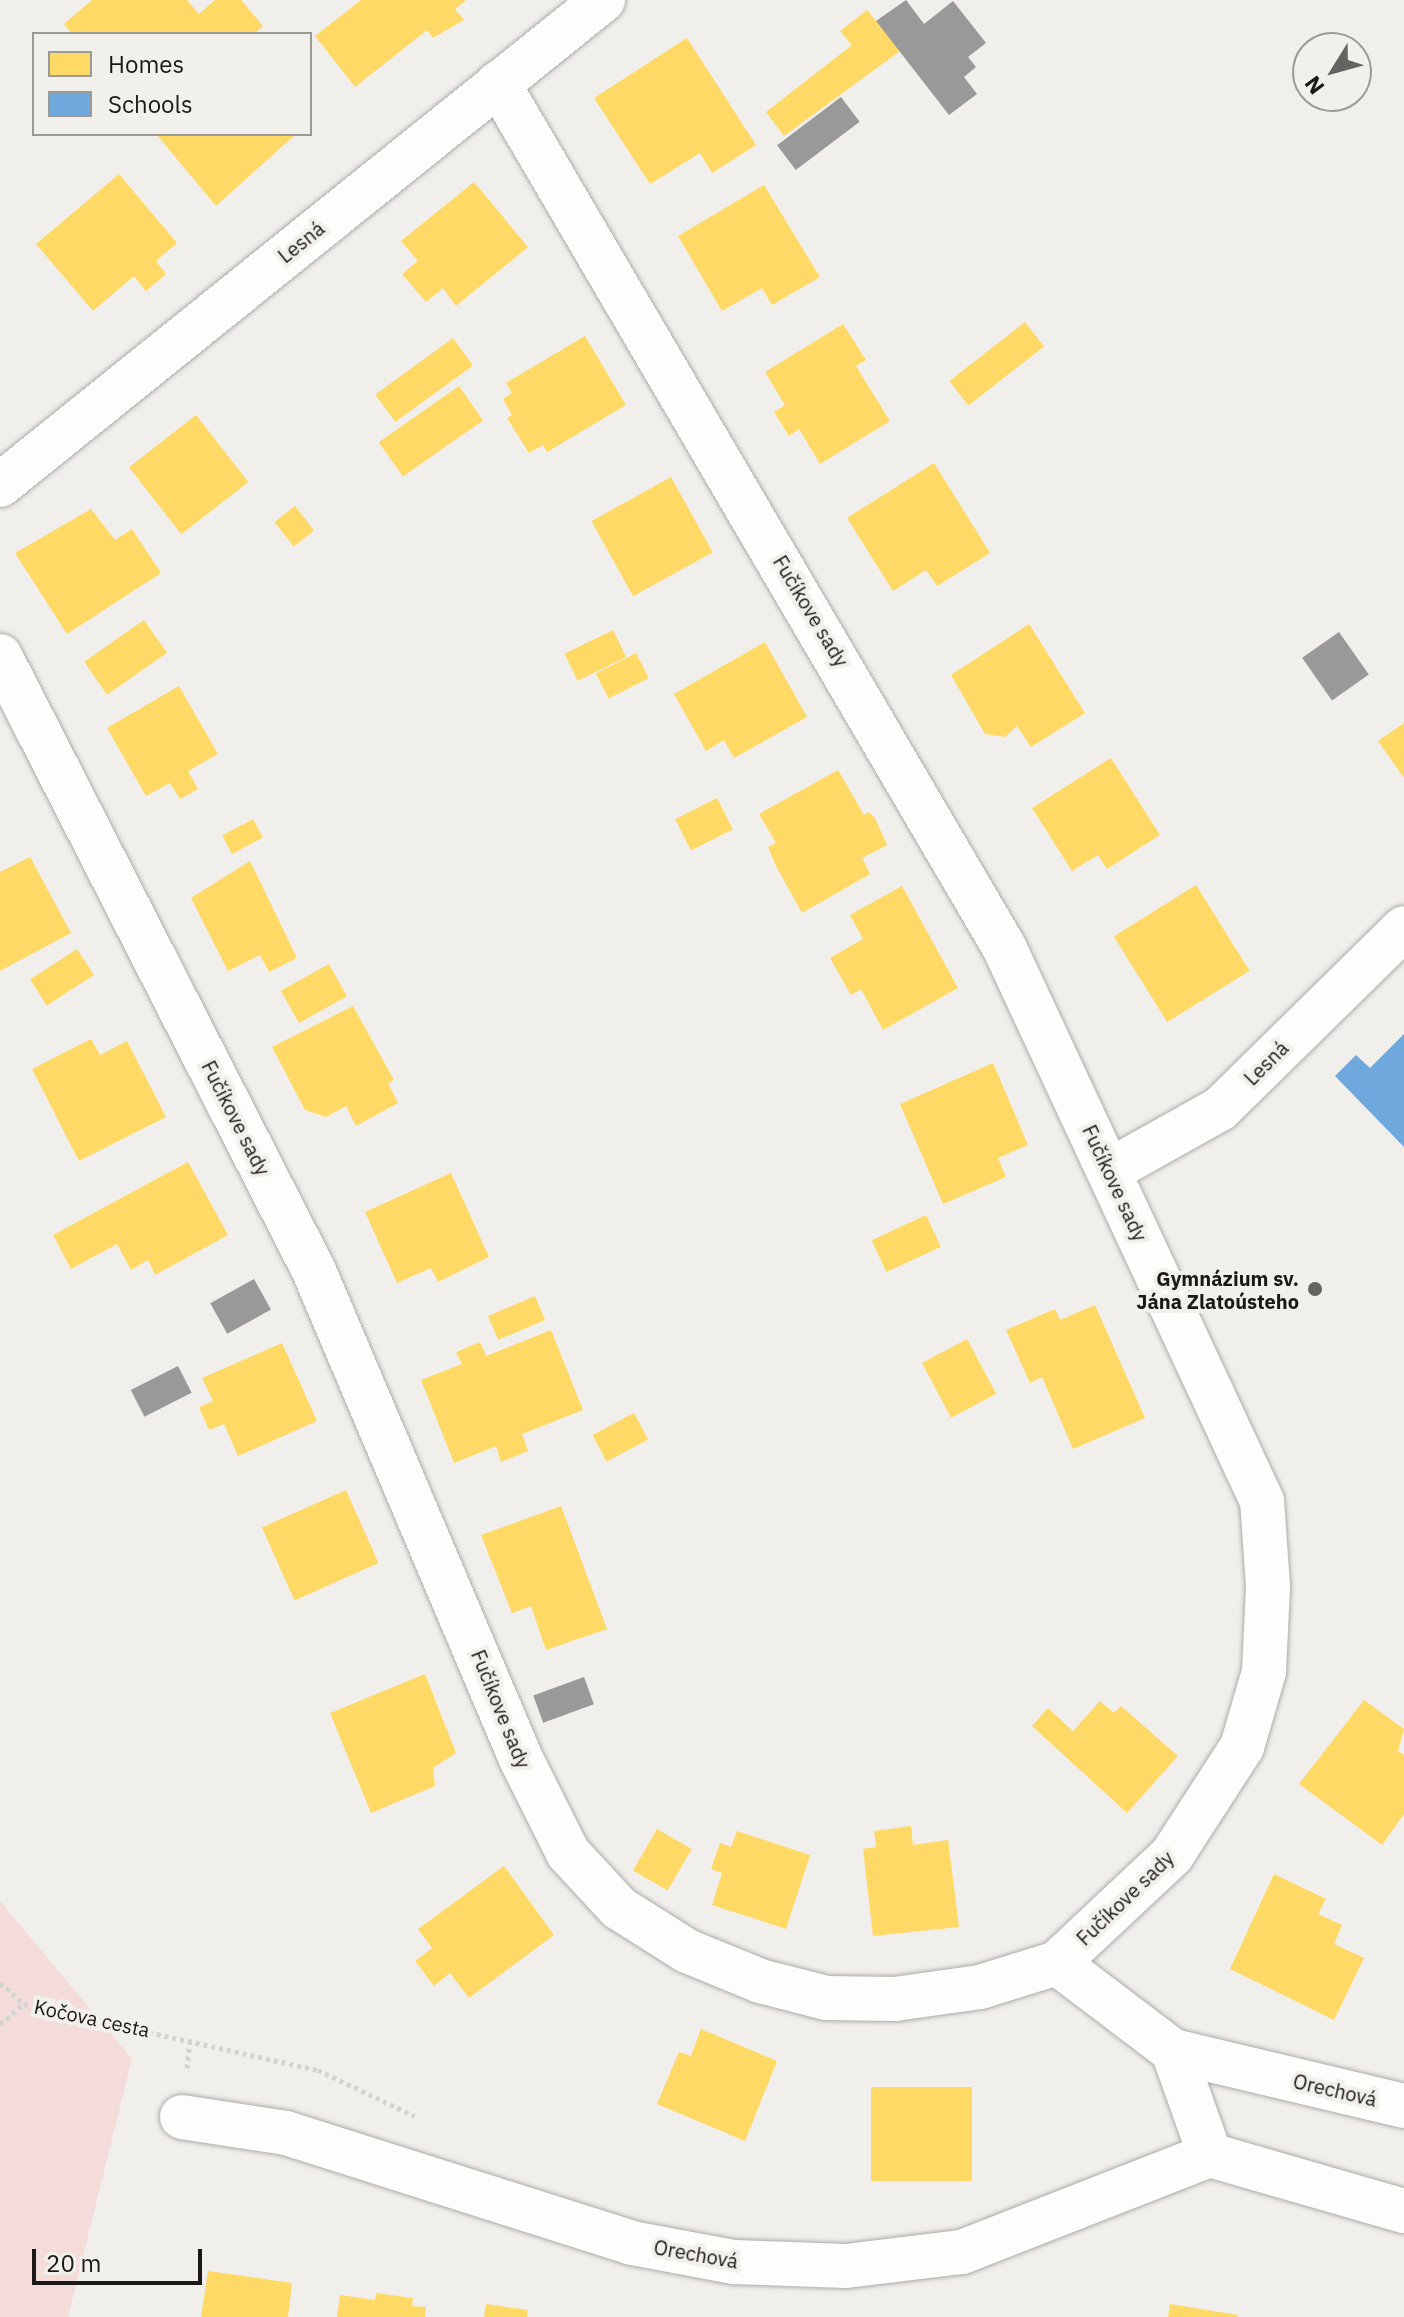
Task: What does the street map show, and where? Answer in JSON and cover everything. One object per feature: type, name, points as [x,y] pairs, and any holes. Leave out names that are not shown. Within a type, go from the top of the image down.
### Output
[{"type":"street","name":"Lesná","points":[[0,485],[603,0]]},
{"type":"street","name":"Fučíkove sady","points":[[0,656],[314,1271],[532,1783],[568,1853],[619,1908],[687,1951],[760,1981],[826,1998],[895,1999],[980,1987],[1057,1963],[1172,1855],[1242,1747],[1264,1672],[1268,1586],[1262,1501],[1004,947],[498,83]]},
{"type":"street","name":"Lesná","points":[[1109,1171],[1220,1109],[1404,928]]},
{"type":"street","name":"Orechová","points":[[1057,1963],[1173,2051],[1404,2106]]},
{"type":"street","points":[[1173,2051],[1210,2155],[1404,2211]]},
{"type":"street","name":"Orechová","points":[[182,2117],[286,2133],[632,2243],[734,2262],[846,2266],[962,2252],[1210,2155]]},
{"type":"path","name":"Kočova cesta","points":[[0,1983],[24,2004],[318,2070],[418,2117]]},
{"type":"path","points":[[0,2024],[24,2004]]},
{"type":"shaded area","points":[[0,1901],[132,2059],[68,2317],[0,2317]]},
{"type":"building: Homes","points":[[92,0],[187,0],[199,14],[215,0],[241,0],[263,26],[256,32],[70,32],[64,24]]},
{"type":"building: Homes","points":[[361,0],[466,0],[455,9],[464,20],[433,38],[427,30],[355,87],[315,36]]},
{"type":"building: Homes","points":[[867,10],[900,51],[784,136],[766,112],[852,45],[840,31]]},
{"type":"building: Homes","points":[[687,38],[756,145],[712,173],[700,153],[650,184],[594,98]]},
{"type":"building: Homes","points":[[158,136],[294,136],[216,206]]},
{"type":"building: Homes","points":[[119,174],[177,243],[156,261],[166,274],[146,291],[134,276],[93,311],[36,244]]},
{"type":"building: Homes","points":[[474,182],[528,247],[456,306],[443,288],[426,302],[402,274],[418,261],[401,241]]},
{"type":"building: Homes","points":[[764,185],[820,277],[772,305],[762,288],[722,311],[678,236]]},
{"type":"building: Homes","points":[[1025,322],[1044,346],[968,406],[949,381]]},
{"type":"building: Homes","points":[[843,324],[866,360],[856,366],[890,421],[820,464],[799,429],[789,436],[774,412],[785,405],[765,372]]},
{"type":"building: Homes","points":[[585,336],[626,405],[547,452],[543,445],[529,453],[507,418],[512,415],[503,399],[512,393],[506,383]]},
{"type":"building: Homes","points":[[453,338],[473,366],[395,422],[375,394]]},
{"type":"building: Homes","points":[[459,386],[483,420],[403,477],[379,442]]},
{"type":"building: Homes","points":[[196,415],[248,482],[181,534],[129,467]]},
{"type":"building: Homes","points":[[934,463],[990,553],[937,586],[926,570],[893,591],[847,518]]},
{"type":"building: Homes","points":[[671,477],[713,552],[633,596],[591,521]]},
{"type":"building: Homes","points":[[295,506],[314,530],[294,546],[275,522]]},
{"type":"building: Homes","points":[[91,509],[115,540],[132,529],[161,573],[67,634],[15,553]]},
{"type":"building: Homes","points":[[144,620],[167,653],[107,695],[84,662]]},
{"type":"building: Homes","points":[[1029,624],[1085,713],[1031,747],[1017,726],[1005,737],[985,734],[951,675]]},
{"type":"building: Homes","points":[[613,630],[626,657],[578,681],[564,654]]},
{"type":"building: Homes","points":[[765,642],[807,717],[734,758],[724,740],[706,751],[674,694]]},
{"type":"building: Homes","points":[[636,653],[649,678],[609,698],[596,673]]},
{"type":"building: Homes","points":[[179,686],[218,754],[188,771],[198,789],[180,799],[170,783],[146,796],[107,728]]},
{"type":"building: Homes","points":[[1404,723],[1404,778],[1378,741]]},
{"type":"building: Homes","points":[[1111,758],[1160,835],[1107,869],[1098,855],[1072,871],[1032,808]]},
{"type":"building: Homes","points":[[838,770],[864,815],[869,812],[875,818],[887,845],[862,858],[870,874],[802,913],[776,866],[768,847],[776,843],[759,814]]},
{"type":"building: Homes","points":[[717,798],[733,829],[691,851],[675,819]]},
{"type":"building: Homes","points":[[253,819],[263,838],[232,854],[222,835]]},
{"type":"building: Homes","points":[[30,857],[71,933],[0,971],[0,872]]},
{"type":"building: Homes","points":[[250,861],[297,958],[269,972],[260,955],[228,971],[191,898]]},
{"type":"building: Homes","points":[[1196,885],[1250,971],[1167,1022],[1114,936]]},
{"type":"building: Homes","points":[[902,886],[958,988],[883,1030],[861,989],[851,995],[830,958],[863,939],[850,915]]},
{"type":"building: Homes","points":[[77,949],[94,975],[47,1005],[30,979]]},
{"type":"building: Homes","points":[[329,964],[347,996],[299,1023],[281,991]]},
{"type":"building: Homes","points":[[353,1006],[394,1080],[388,1083],[398,1103],[356,1126],[346,1106],[326,1117],[305,1110],[272,1047]]},
{"type":"building: Homes","points":[[91,1039],[100,1055],[127,1041],[166,1117],[79,1161],[32,1069]]},
{"type":"building: Homes","points":[[993,1063],[1028,1145],[998,1158],[1006,1177],[943,1204],[900,1104]]},
{"type":"building: Homes","points":[[188,1162],[228,1235],[155,1275],[148,1260],[131,1270],[117,1244],[71,1269],[53,1235]]},
{"type":"building: Homes","points":[[451,1173],[489,1257],[438,1282],[431,1268],[397,1283],[365,1212]]},
{"type":"building: Homes","points":[[926,1215],[941,1247],[886,1272],[872,1240]]},
{"type":"building: Homes","points":[[535,1296],[545,1320],[498,1340],[488,1316]]},
{"type":"building: Homes","points":[[1095,1305],[1145,1418],[1073,1449],[1042,1377],[1030,1383],[1006,1330],[1055,1309],[1060,1320]]},
{"type":"building: Homes","points":[[551,1330],[583,1410],[522,1434],[528,1451],[501,1462],[496,1446],[454,1463],[421,1380],[462,1364],[456,1352],[480,1342],[486,1356]]},
{"type":"building: Homes","points":[[967,1339],[996,1394],[951,1418],[922,1363]]},
{"type":"building: Homes","points":[[282,1343],[317,1421],[238,1456],[224,1424],[209,1430],[199,1407],[213,1401],[202,1378]]},
{"type":"building: Homes","points":[[634,1413],[648,1439],[607,1462],[593,1435]]},
{"type":"building: Homes","points":[[346,1490],[379,1563],[294,1601],[262,1527]]},
{"type":"building: Homes","points":[[561,1506],[607,1629],[546,1650],[531,1606],[512,1613],[481,1535]]},
{"type":"building: Homes","points":[[425,1674],[456,1753],[433,1768],[435,1786],[371,1813],[330,1713]]},
{"type":"building: Homes","points":[[1364,1700],[1404,1729],[1398,1751],[1404,1755],[1404,1814],[1382,1845],[1299,1784]]},
{"type":"building: Homes","points":[[1100,1701],[1114,1713],[1121,1706],[1178,1756],[1127,1813],[1032,1726],[1048,1708],[1073,1731]]},
{"type":"building: Homes","points":[[911,1826],[913,1845],[948,1840],[959,1927],[873,1936],[863,1849],[876,1847],[874,1831]]},
{"type":"building: Homes","points":[[657,1829],[692,1849],[668,1891],[633,1871]]},
{"type":"building: Homes","points":[[737,1831],[810,1855],[786,1929],[712,1905],[722,1873],[711,1869],[720,1843],[731,1847]]},
{"type":"building: Homes","points":[[504,1866],[554,1935],[469,1998],[450,1973],[434,1986],[415,1961],[432,1948],[418,1929]]},
{"type":"building: Homes","points":[[1274,1874],[1326,1899],[1318,1914],[1342,1925],[1334,1944],[1364,1958],[1334,2020],[1230,1969]]},
{"type":"building: Homes","points":[[701,2029],[777,2061],[745,2141],[657,2104],[679,2052],[691,2056]]},
{"type":"building: Homes","points":[[871,2087],[972,2087],[972,2181],[871,2181]]},
{"type":"building: Homes","points":[[208,2271],[292,2283],[288,2317],[201,2317]]},
{"type":"building: Homes","points":[[376,2293],[413,2298],[412,2306],[426,2307],[425,2317],[337,2317],[340,2295],[375,2300]]},
{"type":"building: Homes","points":[[486,2304],[528,2310],[527,2317],[484,2317]]},
{"type":"building: Homes","points":[[1170,2304],[1238,2315],[1168,2317]]},
{"type":"building: Schools","points":[[1404,1034],[1404,1147],[1335,1076],[1356,1055],[1370,1068]]},
{"type":"building: Industry","points":[[906,0],[924,24],[953,1],[986,43],[968,57],[976,67],[964,77],[977,94],[949,115],[876,21]]},
{"type":"building: Industry","points":[[841,97],[860,122],[796,170],[777,145]]},
{"type":"building: Industry","points":[[1339,632],[1369,675],[1332,700],[1302,658]]},
{"type":"building: Industry","points":[[254,1279],[271,1310],[227,1334],[210,1303]]},
{"type":"building: Industry","points":[[178,1366],[192,1393],[144,1417],[131,1390]]},
{"type":"building: Industry","points":[[584,1677],[594,1704],[543,1723],[533,1695]]},
{"type":"place","name":"Gymnázium sv. Jána Zlatoústeho","points":[[1315,1289]]}]
